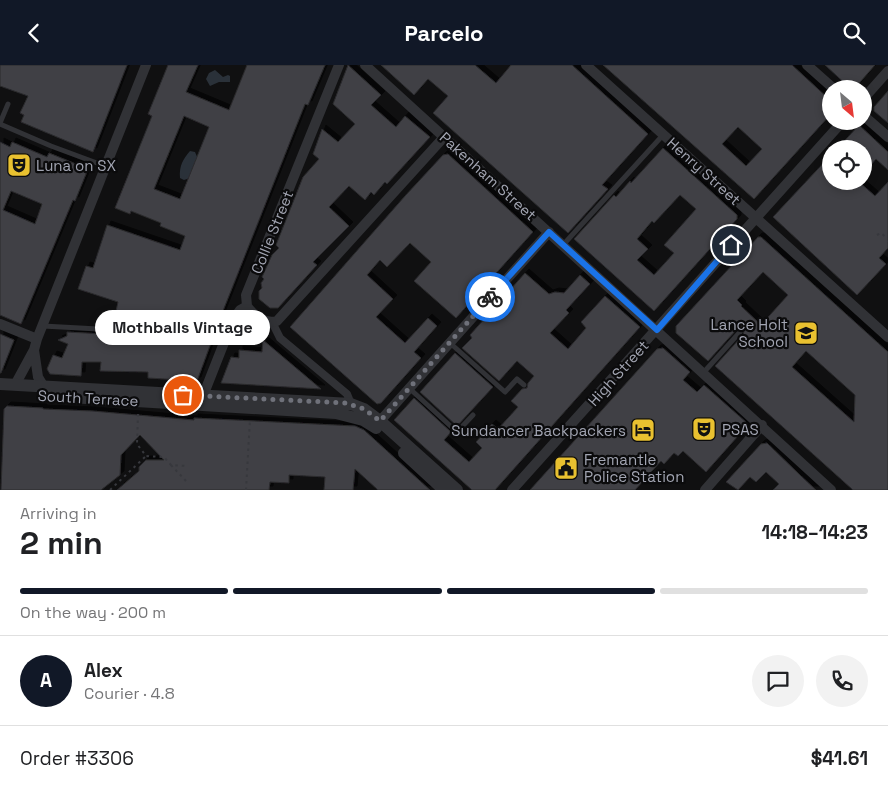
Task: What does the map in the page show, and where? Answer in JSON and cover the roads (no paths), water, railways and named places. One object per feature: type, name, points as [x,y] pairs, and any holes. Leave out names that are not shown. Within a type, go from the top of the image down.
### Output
[{"type":"street","points":[[15,385],[34,350],[146,65]]},
{"type":"street","name":"Collie Street","points":[[247,306],[246,295],[338,65]]},
{"type":"street","name":"Pakenham Street","points":[[365,65],[704,372],[831,490]]},
{"type":"street","name":"Henry Street","points":[[586,65],[888,337]]},
{"type":"street","points":[[807,65],[824,80]]},
{"type":"street","points":[[872,90],[888,71]]},
{"type":"street","points":[[872,123],[888,137]]},
{"type":"street","name":"High Street","points":[[512,490],[835,130]]},
{"type":"street","points":[[203,396],[233,320],[240,310],[247,306],[264,321],[277,321],[444,137]]},
{"type":"street","points":[[380,421],[549,232]]},
{"type":"street","points":[[272,322],[280,338],[347,394],[351,404],[364,409],[380,421],[457,490]]},
{"type":"street","points":[[0,324],[37,339]]},
{"type":"street","points":[[34,350],[38,377],[44,387]]},
{"type":"street","name":"South Terrace","points":[[0,385],[351,404]]},
{"type":"street","name":"South Terrace","points":[[0,393],[327,413],[356,417],[377,429],[444,490]]},
{"type":"street","points":[[705,490],[762,425]]},
{"type":"lane","points":[[8,105],[0,123],[51,146],[105,166]]},
{"type":"lane","points":[[563,245],[664,135]]},
{"type":"lane","points":[[42,326],[227,336]]},
{"type":"lane","points":[[704,372],[740,332]]},
{"type":"lane","points":[[449,342],[505,392],[517,379],[524,385]]},
{"type":"lane","points":[[409,388],[457,432],[473,415]]},
{"type":"place","name":"Luna on SX","points":[[19,165]]},
{"type":"place","name":"Lance Holt School","points":[[806,333]]},
{"type":"place","name":"Mothballs Vintage","points":[[183,395]]},
{"type":"place","name":"PSAS","points":[[704,429]]},
{"type":"place","name":"Sundancer Backpackers","points":[[643,430]]},
{"type":"place","name":"Fremantle Police Station","points":[[566,468]]}]
